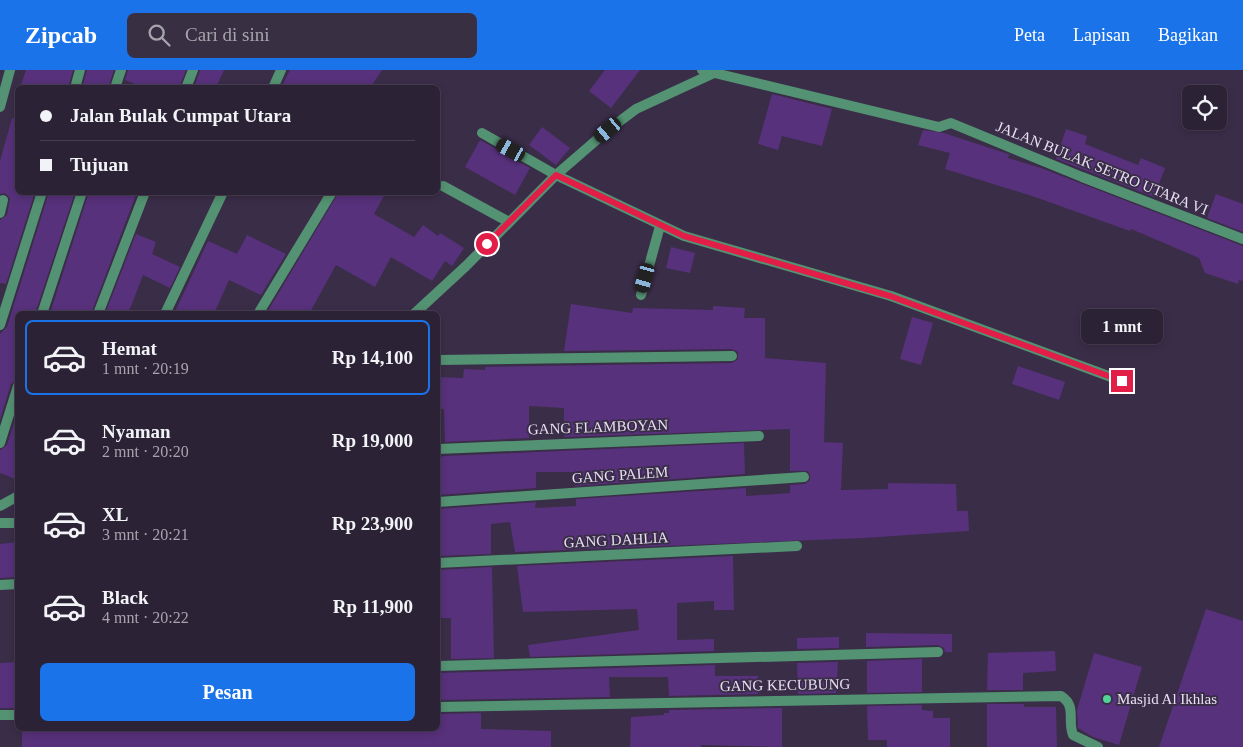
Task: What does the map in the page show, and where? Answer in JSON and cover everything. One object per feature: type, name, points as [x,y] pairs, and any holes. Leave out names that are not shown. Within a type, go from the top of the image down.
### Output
[{"type":"street","points":[[0,107],[10,70]]},
{"type":"street","points":[[76,85],[80,70]]},
{"type":"street","points":[[116,85],[121,70]]},
{"type":"street","points":[[187,85],[193,70]]},
{"type":"street","points":[[274,85],[281,70]]},
{"type":"street","points":[[702,70],[715,72]]},
{"type":"street","points":[[417,311],[556,175],[636,109],[715,72]]},
{"type":"street","name":"JALAN BULAK SETRO UTARA VI","points":[[715,72],[939,127],[951,123],[1082,178],[1243,239]]},
{"type":"street","points":[[482,133],[556,175],[684,236],[890,296],[1122,381]]},
{"type":"street","points":[[443,186],[509,222]]},
{"type":"street","points":[[0,325],[41,195]]},
{"type":"street","points":[[43,311],[81,195]]},
{"type":"street","points":[[99,311],[144,195]]},
{"type":"street","points":[[166,311],[222,195]]},
{"type":"street","points":[[260,311],[330,195]]},
{"type":"street","points":[[0,213],[3,200]]},
{"type":"street","points":[[640,295],[660,226]]},
{"type":"street","points":[[440,360],[732,356]]},
{"type":"street","points":[[0,443],[15,396]]},
{"type":"street","name":"GANG FLAMBOYAN","points":[[440,449],[760,436]]},
{"type":"street","name":"GANG PALEM","points":[[440,502],[804,477]]},
{"type":"street","points":[[0,506],[15,498]]},
{"type":"street","points":[[0,523],[15,523]]},
{"type":"street","name":"GANG DAHLIA","points":[[440,563],[797,546]]},
{"type":"street","points":[[0,585],[15,584]]},
{"type":"street","points":[[440,666],[938,652]]},
{"type":"street","name":"GANG KECUBUNG","points":[[440,707],[1061,696],[1068,700],[1072,708],[1071,730],[1074,738],[1098,747]]},
{"type":"street","points":[[0,715],[15,715]]},
{"type":"building","points":[[26,70],[73,70],[69,85],[21,85]]},
{"type":"building","points":[[87,70],[114,70],[109,85],[83,85]]},
{"type":"building","points":[[128,70],[186,70],[180,85],[137,85],[125,80]]},
{"type":"building","points":[[200,70],[224,70],[217,85],[195,85]]},
{"type":"building","points":[[290,70],[382,70],[372,85],[282,85]]},
{"type":"building","points":[[605,70],[640,70],[611,108],[589,91]]},
{"type":"building","points":[[772,94],[832,109],[822,146],[782,136],[778,150],[758,144]]},
{"type":"building","points":[[12,118],[15,118],[15,195],[34,195],[6,284],[0,283],[0,220],[7,215],[10,198],[5,193],[0,194],[0,161]]},
{"type":"building","points":[[542,127],[570,148],[556,165],[529,145]]},
{"type":"building","points":[[1066,129],[1087,136],[1085,144],[1138,165],[1141,158],[1165,168],[1154,197],[1056,159]]},
{"type":"building","points":[[923,130],[944,133],[1009,154],[1008,158],[1041,168],[1243,246],[1243,281],[1239,280],[1238,284],[1205,273],[1199,258],[1131,229],[1130,231],[1035,197],[945,169],[950,153],[918,145]]},
{"type":"building","points":[[480,140],[530,168],[515,195],[465,167]]},
{"type":"building","points":[[1216,194],[1243,204],[1243,232],[1207,218]]},
{"type":"building","points":[[48,195],[74,195],[36,311],[15,311],[15,381],[11,384],[0,420],[0,334],[7,327]]},
{"type":"building","points":[[88,195],[136,195],[92,311],[51,310]]},
{"type":"building","points":[[337,195],[384,195],[374,214],[414,237],[423,225],[438,236],[440,233],[464,248],[452,266],[445,261],[432,281],[391,257],[375,287],[336,265],[311,311],[268,311]]},
{"type":"building","points":[[136,234],[156,242],[152,254],[180,267],[170,288],[143,275],[129,311],[106,311]]},
{"type":"building","points":[[247,235],[286,254],[261,295],[229,280],[215,311],[175,311],[208,241],[237,254]]},
{"type":"building","points":[[671,247],[695,253],[690,273],[666,268]]},
{"type":"building","points":[[571,304],[632,313],[633,308],[713,310],[713,306],[745,308],[744,318],[765,318],[765,358],[826,363],[824,442],[843,443],[841,490],[888,489],[888,483],[956,484],[957,511],[968,511],[969,531],[864,538],[515,552],[510,522],[491,524],[491,554],[440,556],[440,509],[536,502],[535,508],[576,506],[576,499],[746,488],[746,496],[790,493],[790,485],[805,484],[810,480],[810,474],[807,471],[790,471],[790,429],[564,437],[564,408],[529,406],[529,438],[445,442],[444,409],[440,409],[440,377],[463,378],[464,369],[485,370],[485,367],[732,363],[738,359],[738,352],[732,349],[564,351]]},
{"type":"building","points":[[912,317],[933,323],[921,365],[900,359]]},
{"type":"building","points":[[1018,366],[1065,382],[1059,400],[1012,384]]},
{"type":"building","points":[[15,420],[15,479],[0,473],[0,450],[7,445]]},
{"type":"building","points":[[744,443],[745,474],[575,486],[575,472],[536,472],[536,488],[440,495],[440,457]]},
{"type":"building","points":[[15,542],[15,577],[0,578],[0,544]]},
{"type":"building","points":[[733,556],[734,610],[714,610],[714,601],[677,603],[677,640],[714,639],[714,651],[530,657],[528,645],[639,630],[637,609],[523,612],[517,566]]},
{"type":"building","points":[[492,567],[494,658],[451,659],[451,618],[440,618],[440,570]]},
{"type":"building","points":[[1206,609],[1243,621],[1243,747],[1159,747]]},
{"type":"building","points":[[866,633],[952,634],[952,652],[945,652],[944,648],[938,645],[866,647]]},
{"type":"building","points":[[839,637],[839,648],[797,649],[797,638]]},
{"type":"building","points":[[1055,651],[1056,671],[1023,673],[1023,690],[987,690],[988,653]]},
{"type":"building","name":"Masjid Al Ikhlas","points":[[1094,653],[1142,667],[1119,745],[1093,737],[1078,728],[1077,710]]},
{"type":"building","points":[[922,659],[922,692],[867,693],[867,661]]},
{"type":"building","points":[[15,662],[15,708],[0,708],[0,663]]},
{"type":"building","points":[[838,662],[836,693],[798,694],[797,663]]},
{"type":"building","points":[[715,665],[715,676],[758,676],[758,694],[669,696],[668,677],[609,677],[610,697],[440,700],[440,673]]},
{"type":"building","points":[[987,704],[1024,704],[1024,707],[1056,707],[1057,747],[987,747]]},
{"type":"building","points":[[922,705],[922,710],[933,711],[933,718],[950,718],[950,747],[887,747],[887,740],[868,740],[867,706]]},
{"type":"building","points":[[782,708],[782,747],[701,745],[701,747],[630,747],[631,717],[664,715],[664,713],[669,713],[669,710]]},
{"type":"building","points":[[481,713],[481,729],[551,731],[551,747],[22,747],[22,731],[440,731],[440,714]]},
{"type":"place","name":"Masjid Al Ikhlas","points":[[1107,699]]},
{"type":"route","points":[[487,244],[556,175],[684,236],[890,296],[1122,381]]}]
